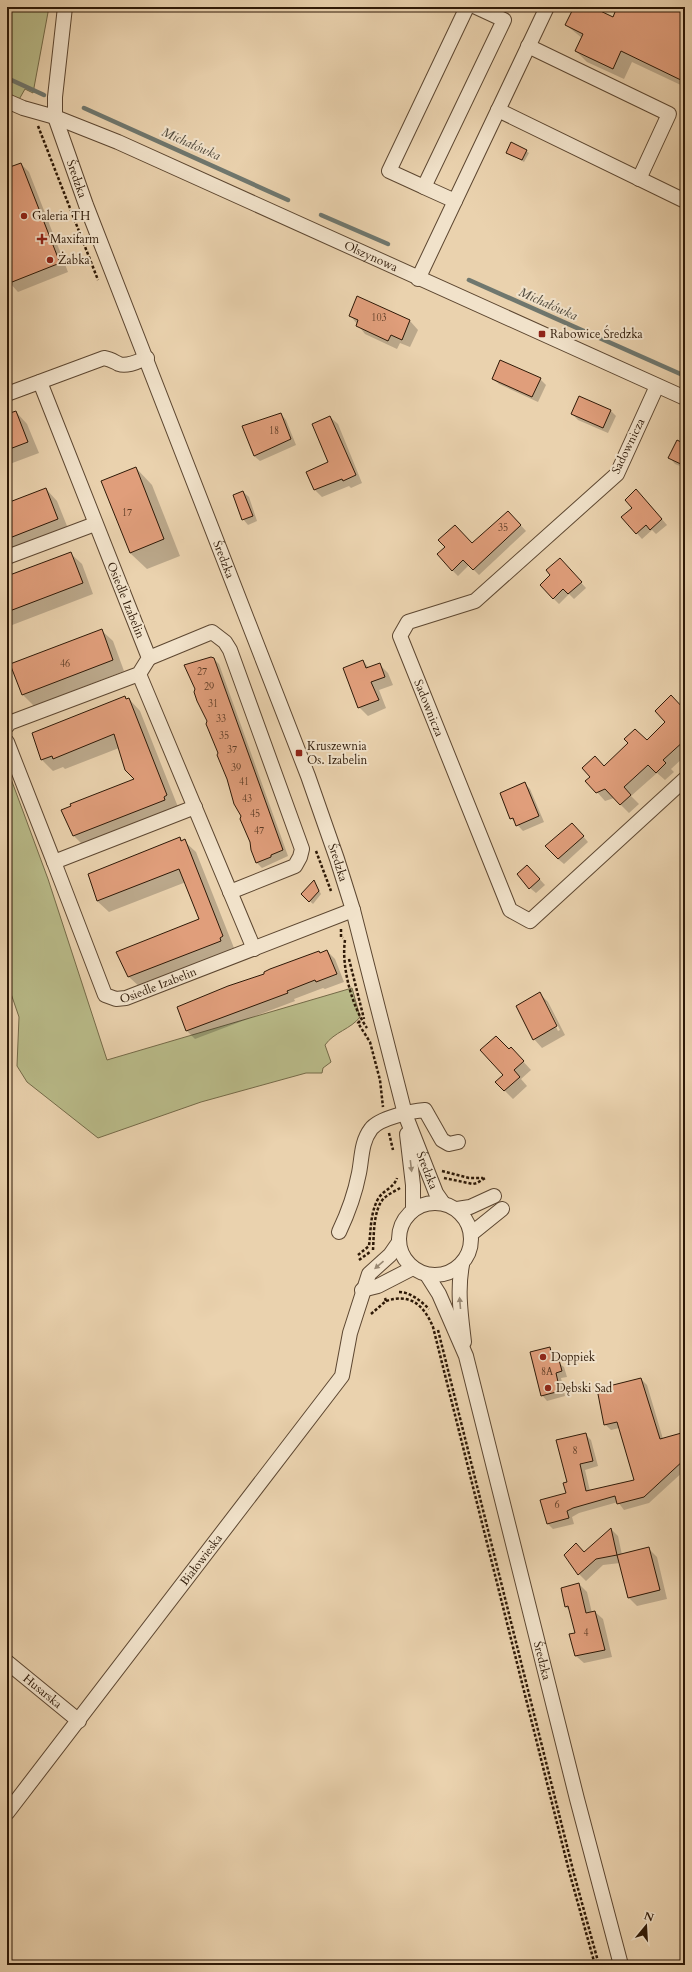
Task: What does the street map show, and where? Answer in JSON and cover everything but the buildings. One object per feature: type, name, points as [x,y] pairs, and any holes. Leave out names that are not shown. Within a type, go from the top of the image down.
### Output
[{"type":"street","name":"Średzka","points":[[65,7],[55,97],[55,117],[84,198],[308,776],[353,910],[405,1114],[436,1193],[442,1203]]},
{"type":"street","points":[[455,201],[389,170],[467,7]]},
{"type":"street","points":[[424,187],[504,20],[476,7]]},
{"type":"street","points":[[418,279],[547,7]]},
{"type":"street","points":[[528,46],[669,114],[639,179]]},
{"type":"street","name":"Olszynowa","points":[[7,101],[23,108],[55,117],[118,142],[418,279],[685,398]]},
{"type":"street","points":[[498,110],[685,201]]},
{"type":"street","points":[[7,394],[104,358],[113,360],[118,364],[125,365],[147,358]]},
{"type":"street","name":"Osiedle Izabelin","points":[[40,382],[149,658]]},
{"type":"street","name":"Sadownicza","points":[[657,386],[617,474],[474,601],[408,622],[400,636],[510,910],[530,921],[685,779]]},
{"type":"street","points":[[7,557],[95,524]]},
{"type":"street","points":[[7,726],[9,723],[139,674],[149,658],[212,632],[224,642],[230,650],[302,849],[295,866],[230,892]]},
{"type":"street","points":[[139,674],[254,949]]},
{"type":"street","name":"Osiedle Izabelin","points":[[7,742],[105,995],[116,999],[126,998],[353,910]]},
{"type":"street","points":[[54,862],[195,806]]},
{"type":"street","points":[[339,1232],[347,1215],[354,1192],[365,1141],[371,1128],[378,1123],[405,1114],[425,1110],[442,1140],[449,1144],[458,1142]]},
{"type":"street","name":"Średzka","points":[[405,1114],[413,1185],[413,1210]]},
{"type":"street","points":[[457,1209],[470,1207],[494,1196]]},
{"type":"street","points":[[442,1203],[457,1209],[467,1221],[471,1234],[471,1248],[462,1265],[454,1271],[446,1274],[427,1275],[413,1268],[403,1256],[399,1242],[402,1224],[413,1210],[427,1204],[442,1203]]},
{"type":"street","points":[[471,1234],[502,1209]]},
{"type":"street","name":"Białowieska","points":[[7,1813],[342,1376],[350,1333],[362,1290],[369,1274],[390,1255],[399,1242]]},
{"type":"street","name":"Średzka","points":[[462,1265],[459,1281],[459,1301],[466,1356],[592,1860],[621,1965]]},
{"type":"street","points":[[362,1290],[378,1286],[413,1268]]},
{"type":"street","name":"Średzka","points":[[427,1275],[438,1294],[466,1356]]},
{"type":"street","name":"Husarska","points":[[7,1662],[79,1721]]},
{"type":"path","points":[[36,122],[99,283]]},
{"type":"path","points":[[316,850],[338,915],[341,938],[343,938]]},
{"type":"path","points":[[437,1170],[468,1178],[485,1178],[477,1184],[452,1178],[441,1178]]},
{"type":"path","points":[[396,1293],[401,1292],[409,1294],[422,1301],[433,1315]]},
{"type":"path","points":[[384,1296],[405,1298],[418,1305],[428,1315],[433,1327],[567,1863],[595,1965]]},
{"type":"path","points":[[386,1301],[392,1297]]},
{"type":"path","points":[[435,1321],[574,1874],[599,1965]]},
{"type":"green space","points":[[7,7],[49,7],[33,93],[25,89],[17,103],[7,98]]},
{"type":"green space","points":[[7,768],[48,879],[107,1060],[352,988],[360,1017],[352,1025],[333,1037],[325,1045],[331,1062],[323,1068],[322,1073],[306,1073],[201,1102],[98,1138],[27,1082],[17,1066],[19,1017],[7,982]]},
{"type":"waterway","name":"Michałówka","points":[[7,78],[44,95]]},
{"type":"waterway","name":"Michałówka","points":[[84,108],[288,200]]},
{"type":"waterway","name":"Michałówka","points":[[321,215],[388,244]]},
{"type":"waterway","name":"Michałówka","points":[[469,280],[685,376]]},
{"type":"place","name":"Galeria TH","points":[[24,216]]},
{"type":"place","name":"Maxifarm","points":[[42,239]]},
{"type":"place","name":"Żabka","points":[[50,260]]},
{"type":"place","name":"Rabowice Średzka","points":[[542,334]]},
{"type":"place","name":"Kruszewnia Os. Izabelin","points":[[299,753]]},
{"type":"place","name":"Doppiek","points":[[543,1357]]},
{"type":"place","name":"Dębski Sad","points":[[548,1388]]}]
